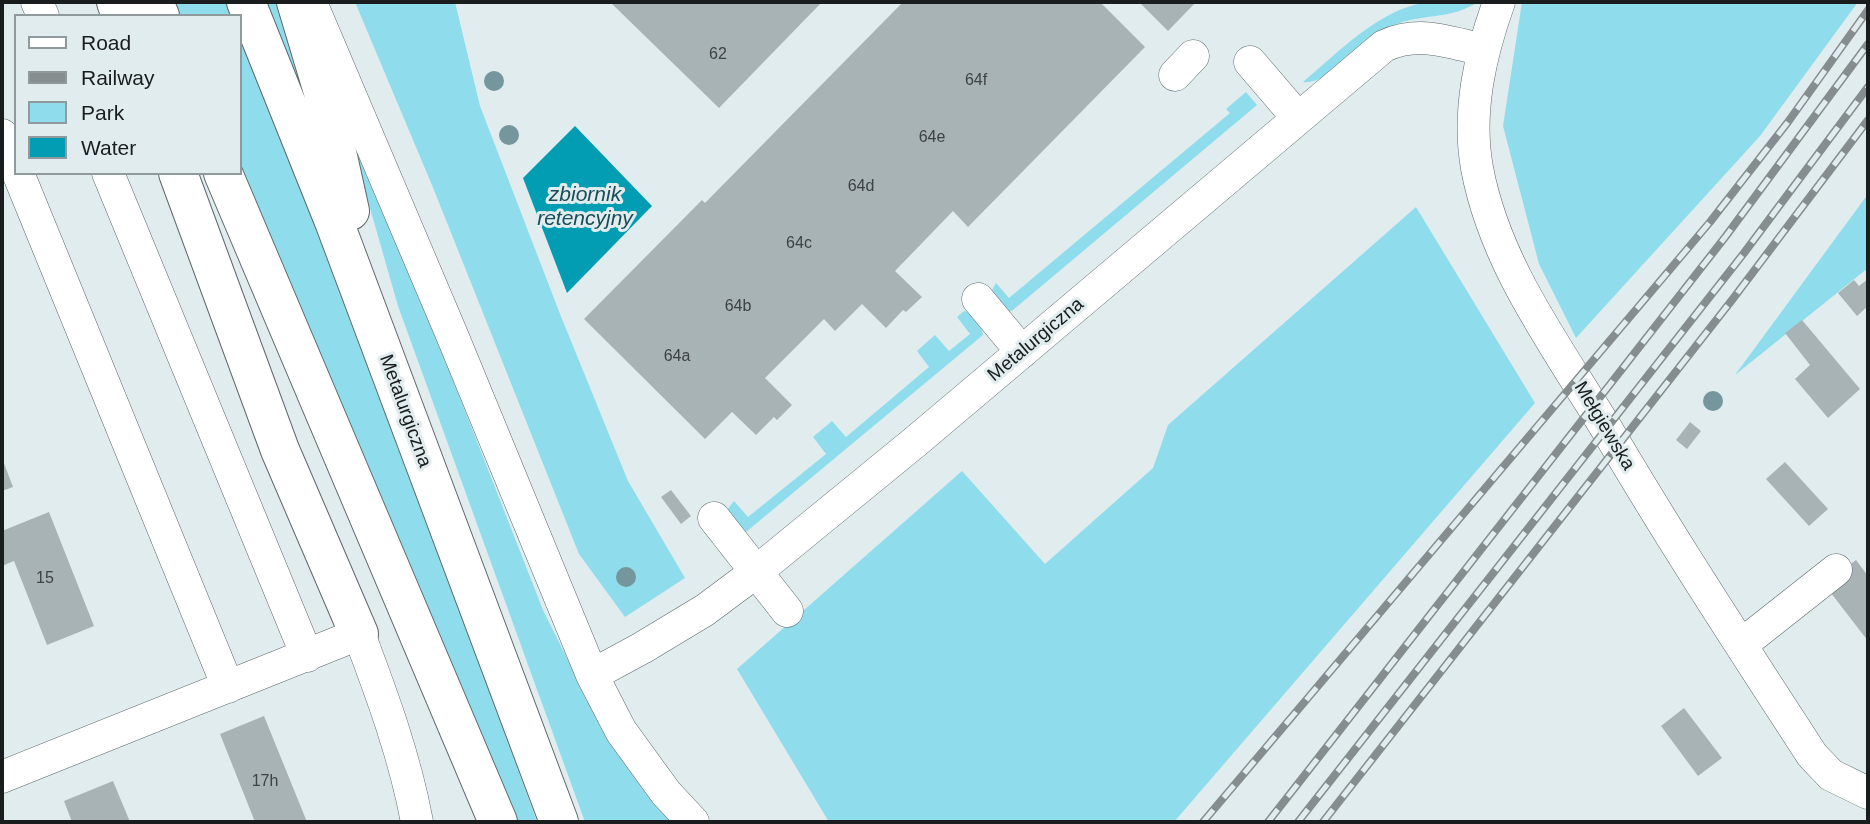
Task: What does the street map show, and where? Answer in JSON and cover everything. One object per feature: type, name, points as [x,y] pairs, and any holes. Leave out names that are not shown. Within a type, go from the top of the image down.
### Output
[{"type":"main road","name":"Metalurgiczna","points":[[246,2],[376,333],[559,822]]},
{"type":"main road","points":[[296,2],[326,102],[376,333]]},
{"type":"main road","points":[[179,175],[280,450],[359,634]]},
{"type":"main road","points":[[224,175],[498,822]]},
{"type":"street","points":[[311,2],[592,675],[621,730],[666,793],[693,822]]},
{"type":"street","name":"Mełgiewska","points":[[1499,2],[1483,50],[1474,114],[1477,166],[1488,213],[1507,260],[1616,447],[1812,755],[1831,775],[1868,793]]},
{"type":"street","name":"Metalurgiczna","points":[[592,675],[705,610],[756,572],[1022,352],[1384,46],[1409,37],[1427,38],[1483,50]]},
{"type":"street","points":[[1251,62],[1298,118]]},
{"type":"street","points":[[2,135],[14,164]]},
{"type":"street","points":[[19,175],[228,687]]},
{"type":"street","points":[[109,175],[307,656]]},
{"type":"street","points":[[978,299],[1022,352]]},
{"type":"street","points":[[714,518],[788,611]]},
{"type":"street","points":[[1741,645],[1836,570]]},
{"type":"street","points":[[2,777],[359,634],[391,719],[417,822]]},
{"type":"green space","points":[[173,2],[228,2],[232,14],[178,14]]},
{"type":"green space","points":[[263,2],[285,2],[329,165]]},
{"type":"green space","points":[[355,2],[455,2],[480,106],[560,314],[628,481],[685,578],[625,617],[579,554],[434,190]]},
{"type":"green space","points":[[1428,2],[1479,2],[1452,13],[1392,26],[1334,71],[1313,81],[1303,82],[1377,22],[1410,6]]},
{"type":"green space","points":[[1522,2],[1858,2],[1760,136],[1576,338],[1539,264],[1503,126]]},
{"type":"green space","points":[[242,38],[354,317],[537,822],[513,822],[242,169]]},
{"type":"green space","points":[[1246,92],[1257,105],[1013,310],[1009,312],[991,292],[996,283],[1009,298],[1230,113],[1226,109]]},
{"type":"green space","points":[[342,110],[404,255],[543,610],[600,724],[672,822],[585,822],[398,306]]},
{"type":"green space","points":[[1868,194],[1868,268],[1735,375]]},
{"type":"green space","points":[[1416,207],[1535,403],[1174,822],[829,822],[737,669],[962,471],[1045,564],[1153,468],[1168,425]]},
{"type":"green space","points":[[964,311],[977,320],[983,335],[746,532],[737,526],[727,510],[734,501],[748,517],[826,454],[813,437],[832,421],[846,437],[929,367],[917,351],[935,335],[949,351],[970,334],[957,317]]},
{"type":"water","name":"zbiornik retencyjny","points":[[575,126],[652,206],[567,293],[523,178]]},
{"type":"building","points":[[610,2],[822,2],[719,108]]},
{"type":"building","points":[[903,2],[1100,2],[1145,47],[968,227],[953,211],[895,271],[922,297],[906,312],[903,310],[886,328],[862,304],[835,331],[824,319],[765,378],[792,405],[777,420],[774,417],[756,435],[732,412],[705,439],[584,319],[702,200],[705,203]]},
{"type":"building","points":[[1139,2],[1196,2],[1168,31]]},
{"type":"building","points":[[1868,279],[1868,306],[1857,316],[1838,293],[1854,280],[1859,286]]},
{"type":"building","points":[[1802,320],[1860,389],[1828,418],[1795,379],[1810,365],[1785,333]]},
{"type":"building","points":[[1690,422],[1701,431],[1687,449],[1676,440]]},
{"type":"building","points":[[2,458],[13,487],[2,491]]},
{"type":"building","points":[[1785,462],[1828,509],[1809,526],[1766,479]]},
{"type":"building","points":[[671,490],[691,516],[681,524],[661,497]]},
{"type":"building","points":[[49,512],[94,626],[47,645],[14,561],[2,566],[2,531]]},
{"type":"building","points":[[1856,560],[1868,576],[1868,641],[1824,584]]},
{"type":"building","points":[[1684,708],[1722,758],[1698,776],[1661,726]]},
{"type":"building","points":[[264,716],[307,822],[255,822],[220,734]]},
{"type":"building","points":[[113,781],[130,822],[72,822],[64,801]]},
{"type":"railway","points":[[1203,822],[1710,222],[1788,122],[1868,10]]},
{"type":"railway","points":[[1268,822],[1726,236],[1868,44]]},
{"type":"railway","points":[[1298,822],[1744,253],[1868,87]]},
{"type":"railway","points":[[1323,822],[1732,300],[1868,120]]}]
